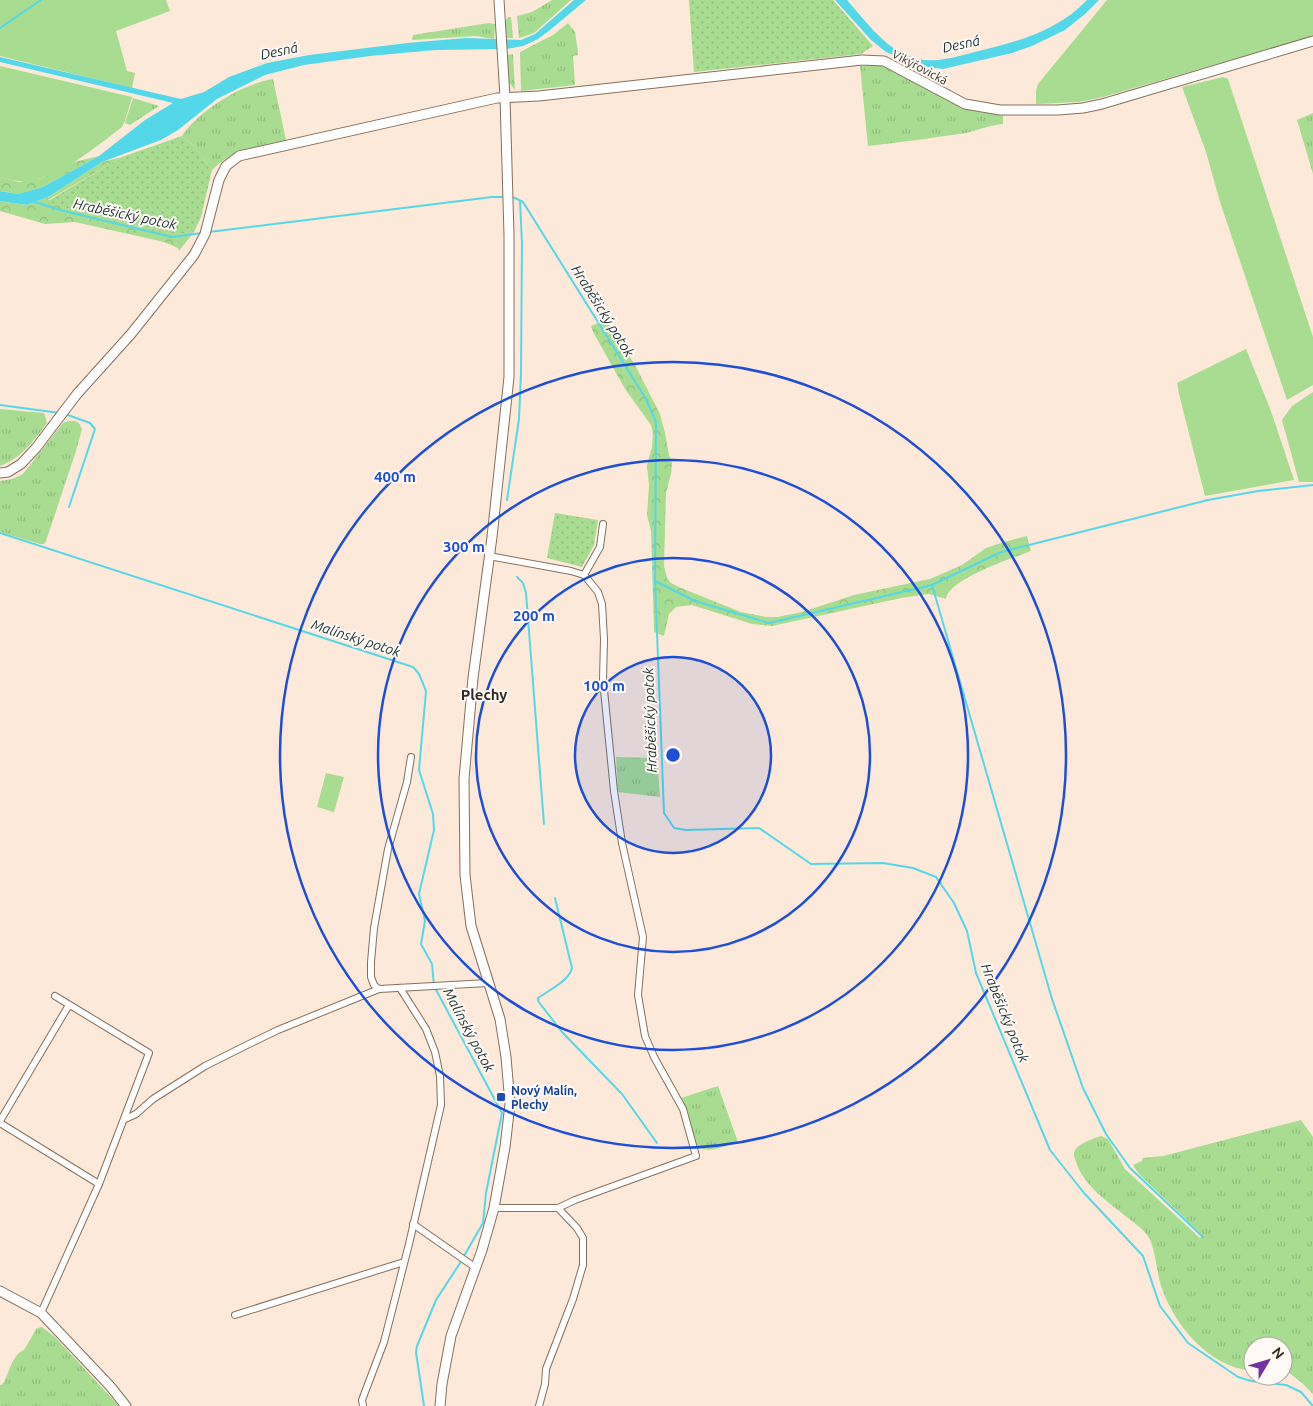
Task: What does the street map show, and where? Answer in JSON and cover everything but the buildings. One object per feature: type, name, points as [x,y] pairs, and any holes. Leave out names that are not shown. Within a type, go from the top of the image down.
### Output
[{"type":"street","points":[[440,1406],[451,1336],[476,1268],[494,1208],[505,1147],[510,1104],[506,1057],[500,1019],[471,926],[465,875],[464,779],[473,678],[504,435],[509,377],[508,191],[499,0]]},
{"type":"street","name":"Vikýřovická","points":[[0,473],[8,472],[22,464],[77,394],[131,334],[194,255],[206,232],[219,180],[226,166],[239,156],[505,97],[539,96],[862,60],[884,61],[965,104],[1000,110],[1072,109],[1120,99],[1313,41]]},
{"type":"street","points":[[584,575],[600,548],[604,524]]},
{"type":"street","points":[[489,556],[572,570],[584,575],[598,592],[602,604],[604,639],[603,680],[614,791],[622,843],[643,937],[638,995],[645,1036],[682,1109],[696,1156],[574,1200],[558,1208],[494,1208]]},
{"type":"street","points":[[379,990],[374,985],[371,977],[374,928],[388,849],[407,782],[411,757]]},
{"type":"street","points":[[125,1119],[136,1114],[154,1099],[205,1066],[278,1030],[379,990],[488,983]]},
{"type":"street","points":[[363,1406],[362,1400],[384,1342],[414,1224],[441,1105],[440,1076],[435,1052],[426,1029],[400,988]]},
{"type":"street","points":[[41,1313],[99,1184],[149,1053],[55,996]]},
{"type":"street","points":[[69,1005],[0,1122],[99,1184]]},
{"type":"street","points":[[539,1406],[545,1384],[546,1370],[583,1265],[583,1238],[577,1228],[558,1208]]},
{"type":"street","points":[[414,1224],[476,1268]]},
{"type":"street","points":[[235,1315],[404,1262]]},
{"type":"street","points":[[0,1291],[41,1313],[110,1386],[126,1406]]},
{"type":"green space","points":[[0,0],[166,0],[170,11],[116,31],[127,71],[135,73],[132,88],[0,56]]},
{"type":"green space","points":[[552,0],[571,0],[534,33],[519,38],[517,16],[532,12]]},
{"type":"green space","points":[[689,0],[833,0],[873,46],[861,54],[694,72]]},
{"type":"green space","points":[[1107,0],[1313,0],[1313,36],[1103,97],[1079,102],[1036,104],[1038,84]]},
{"type":"green space","points":[[508,17],[511,17],[513,38],[506,38],[504,23]]},
{"type":"green space","points":[[489,23],[495,24],[494,39],[476,36],[412,40],[413,35]]},
{"type":"green space","points":[[568,23],[575,32],[578,52],[578,55],[573,56],[575,85],[521,91],[520,52],[553,35]]},
{"type":"green space","points":[[513,54],[515,90],[507,80],[506,55]]},
{"type":"green space","points":[[0,66],[132,97],[125,121],[122,127],[100,144],[59,171],[32,180],[17,181],[0,177]]},
{"type":"green space","points":[[860,66],[884,66],[964,109],[1003,116],[1003,124],[966,133],[868,146]]},
{"type":"green space","points":[[1223,77],[1228,79],[1313,337],[1313,385],[1287,400],[1220,202],[1206,152],[1182,87]]},
{"type":"green space","points":[[273,79],[286,140],[238,152],[212,170],[194,146],[182,136],[199,117],[222,100],[248,86]]},
{"type":"green space","points":[[133,98],[159,106],[130,125],[125,123]]},
{"type":"green space","points":[[1313,113],[1313,174],[1297,120]]},
{"type":"green space","points":[[182,136],[194,146],[212,170],[201,217],[194,232],[174,234],[62,207],[48,201],[122,157]]},
{"type":"green space","points":[[99,156],[43,187],[18,194],[0,191],[0,177],[19,182],[42,178],[74,162]]},
{"type":"green space","points":[[122,157],[48,200],[62,207],[174,234],[194,232],[179,251],[178,248],[164,242],[75,222],[45,224],[0,211],[0,201],[26,205],[48,197],[102,162]]},
{"type":"green space","points":[[606,320],[635,365],[660,414],[665,433],[672,463],[666,493],[664,566],[667,578],[671,583],[741,612],[766,617],[777,617],[802,612],[854,595],[930,579],[962,565],[986,548],[1027,536],[1031,551],[969,577],[949,591],[946,599],[929,594],[901,598],[772,626],[752,624],[692,605],[676,607],[669,614],[664,636],[654,632],[651,531],[647,515],[649,485],[647,465],[652,447],[653,433],[651,425],[625,389],[593,332],[591,326]]},
{"type":"green space","points":[[1246,349],[1271,411],[1294,480],[1205,496],[1177,383]]},
{"type":"green space","points":[[1313,392],[1313,482],[1299,482],[1282,420],[1292,406]]},
{"type":"green space","points":[[0,409],[44,413],[47,423],[21,454],[0,466]]},
{"type":"green space","points":[[68,421],[79,423],[82,429],[46,541],[44,544],[40,544],[0,532],[0,481],[12,479],[23,474],[63,423]]},
{"type":"green space","points":[[555,513],[598,520],[594,545],[582,567],[547,558]]},
{"type":"green space","points":[[616,757],[657,758],[660,797],[618,792]]},
{"type":"green space","points":[[326,773],[344,777],[334,812],[317,807]]},
{"type":"green space","points":[[718,1086],[738,1142],[717,1149],[702,1149],[697,1147],[681,1098]]},
{"type":"green space","points":[[1301,1120],[1313,1137],[1313,1394],[1293,1376],[1293,1336],[1243,1336],[1243,1369],[1221,1362],[1195,1342],[1184,1329],[1167,1301],[1161,1286],[1153,1248],[1148,1236],[1094,1190],[1081,1174],[1074,1154],[1075,1150],[1083,1143],[1101,1136],[1108,1139],[1125,1169],[1200,1238],[1202,1235],[1139,1174],[1133,1165],[1142,1161],[1143,1158],[1163,1156]]},
{"type":"green space","points":[[42,1327],[55,1337],[119,1406],[0,1406],[0,1385],[3,1384],[16,1356],[24,1350],[37,1328]]},
{"type":"water","points":[[574,0],[586,0],[538,39],[523,46],[507,49],[435,50],[370,56],[304,65],[265,75],[217,99],[178,130],[161,140],[102,162],[48,197],[26,205],[0,201],[0,191],[18,194],[43,187],[99,156],[145,120],[173,103],[0,62],[0,57],[181,99],[204,92],[229,77],[267,63],[309,55],[466,38],[521,40],[535,34]]},
{"type":"water","points":[[835,0],[847,0],[882,39],[899,51],[916,59],[940,60],[1003,45],[1034,35],[1062,20],[1087,0],[1099,0],[1065,30],[1032,46],[1012,53],[943,69],[918,66],[886,52],[871,40]]},
{"type":"waterway","points":[[0,28],[41,0]]},
{"type":"waterway","name":"Hraběšický potok","points":[[209,232],[492,197],[505,197]]},
{"type":"waterway","name":"Hraběšický potok","points":[[510,198],[523,202],[646,399],[656,422],[655,581],[664,813],[674,828],[686,830],[759,828],[811,864],[883,863],[913,868],[936,877],[954,903],[967,931],[976,973],[1050,1150],[1084,1193],[1143,1256],[1160,1306],[1188,1343],[1238,1377],[1251,1381],[1286,1385],[1301,1392],[1313,1406]]},
{"type":"waterway","name":"Hraběšický potok","points":[[32,201],[60,210],[172,237],[202,233]]},
{"type":"waterway","points":[[507,500],[519,419],[521,374],[522,243],[520,201]]},
{"type":"waterway","points":[[0,405],[60,413]]},
{"type":"waterway","points":[[65,414],[90,423],[95,429],[69,507]]},
{"type":"waterway","points":[[655,581],[695,601],[769,623],[932,585],[999,553],[1017,548],[1208,500],[1258,491],[1313,485]]},
{"type":"waterway","name":"Malínský potok","points":[[0,533],[413,667],[419,674],[426,691],[419,770],[433,814],[434,830],[419,894],[425,921],[421,944],[432,964],[434,986],[502,1113],[486,1193],[483,1223],[464,1256]]},
{"type":"waterway","points":[[517,577],[523,583],[526,593],[544,824]]},
{"type":"waterway","points":[[932,585],[1052,999],[1083,1088],[1106,1134],[1130,1168],[1203,1237]]},
{"type":"waterway","points":[[555,898],[572,968],[563,981],[538,998],[538,1001],[562,1032],[622,1094],[657,1143]]},
{"type":"waterway","name":"Malínský potok","points":[[424,1406],[416,1352],[417,1346],[436,1300],[462,1260]]},
{"type":"place","name":"Nový Malín, Plechy","points":[[501,1097]]},
{"type":"district","name":"Plechy","points":[[484,694]]},
{"type":"water label","name":"Desná","points":[[961,44]]},
{"type":"water label","name":"Desná","points":[[279,51]]}]
